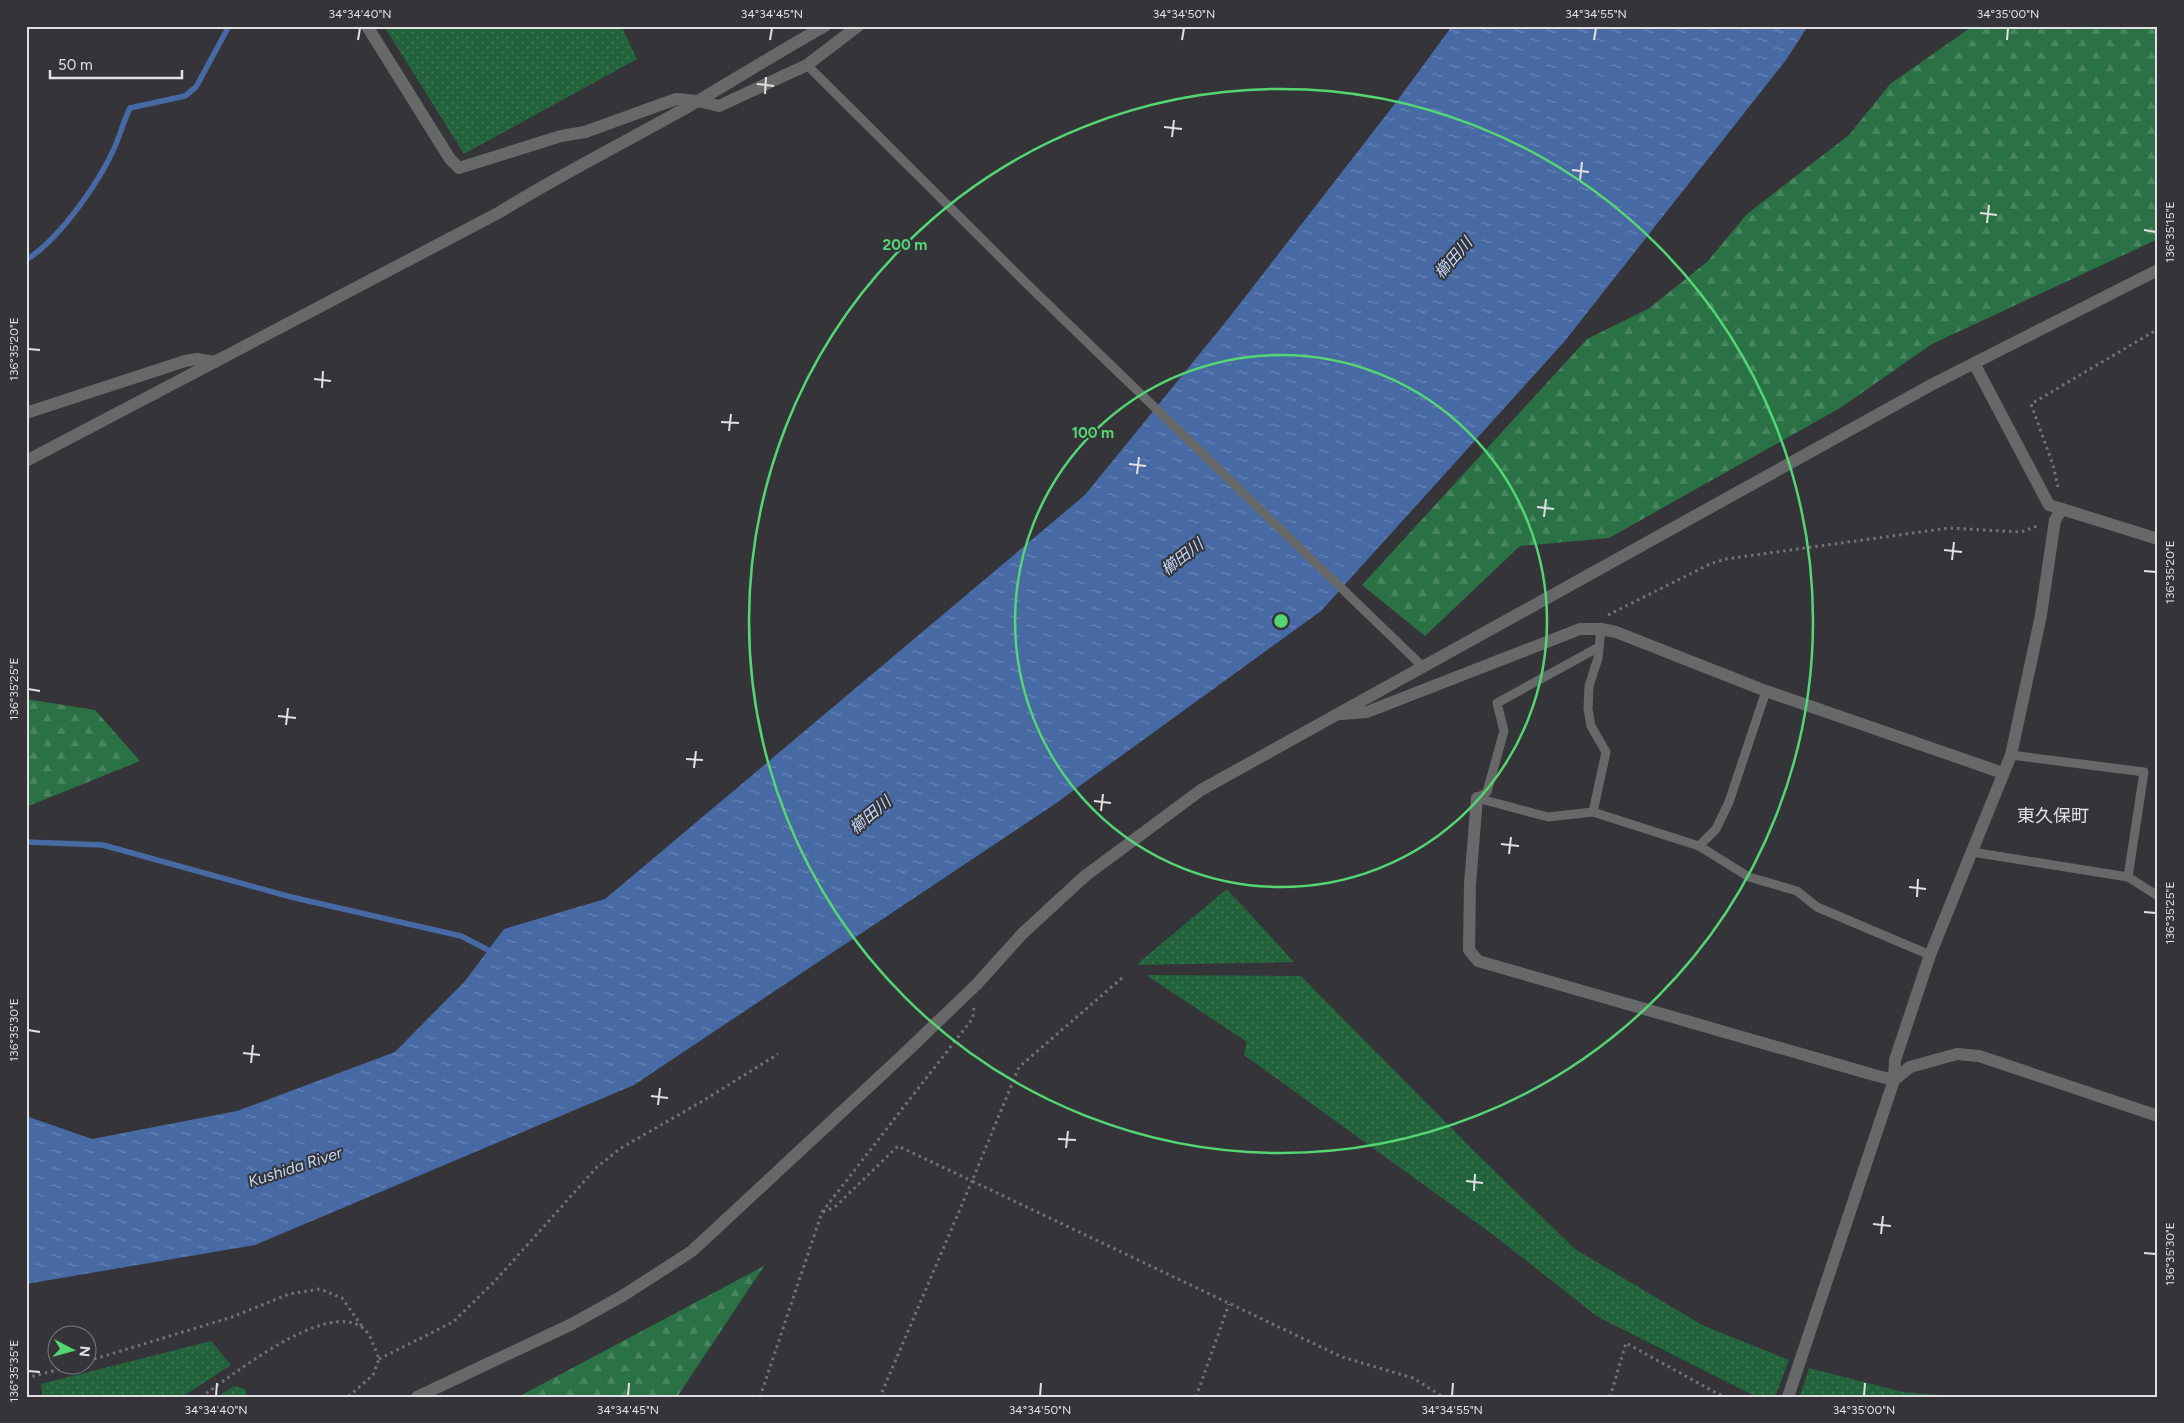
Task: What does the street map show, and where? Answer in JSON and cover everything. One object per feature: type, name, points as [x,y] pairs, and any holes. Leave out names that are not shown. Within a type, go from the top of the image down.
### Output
[{"type":"street","points":[[367,26],[450,159],[459,168],[561,136],[585,132],[676,99],[698,101],[719,106],[807,65],[858,26]]},
{"type":"street","points":[[26,461],[500,212],[553,179],[698,101],[732,78],[825,26]]},
{"type":"street","points":[[417,1397],[572,1324],[692,1251],[977,984],[1022,934],[1078,883],[1201,790],[1931,385],[1975,365],[2055,320],[2158,270]]},
{"type":"street","points":[[26,412],[186,361],[197,359],[215,362]]},
{"type":"street","points":[[1975,365],[2049,505],[2059,514],[2158,539]]},
{"type":"street","points":[[1788,1397],[1894,1080],[1895,1060],[1930,956],[2011,755],[2040,624],[2059,514]]},
{"type":"street","points":[[1336,714],[1366,712],[1580,629],[1601,629],[1616,632],[1766,691],[2003,772]]},
{"type":"street","points":[[1477,798],[1470,884],[1469,950],[1478,961],[1894,1080]]},
{"type":"street","points":[[1894,1080],[1910,1067],[1957,1054],[1979,1056],[2158,1116]]},
{"type":"lane","points":[[807,65],[1088,343],[1422,666]]},
{"type":"lane","points":[[1593,812],[1606,752],[1591,726],[1588,709],[1589,686],[1599,647],[1601,629]]},
{"type":"lane","points":[[1477,798],[1487,792],[1504,731],[1497,703],[1599,647]]},
{"type":"lane","points":[[1700,846],[1716,829],[1729,802],[1766,691]]},
{"type":"lane","points":[[2011,755],[2144,772],[2128,877]]},
{"type":"lane","points":[[1477,798],[1548,817],[1593,812],[1700,846],[1749,877],[1797,892],[1817,907],[1930,956]]},
{"type":"lane","points":[[1972,852],[2128,877],[2158,896]]},
{"type":"path","points":[[1606,616],[1710,564],[1726,559],[1949,528],[2021,532],[2059,514],[2054,465],[2031,404],[2158,329]]},
{"type":"path","points":[[880,1397],[972,1181],[1018,1067],[1122,978]]},
{"type":"path","points":[[760,1397],[822,1212],[973,1018],[977,984]]},
{"type":"path","points":[[348,1397],[373,1375],[379,1359],[454,1322],[495,1281],[597,1167],[621,1148],[701,1102],[778,1054]]},
{"type":"path","points":[[822,1212],[835,1207],[898,1146],[1342,1357],[1413,1378],[1443,1397]]},
{"type":"path","points":[[98,1358],[232,1317],[289,1294],[320,1289],[342,1298],[364,1328],[379,1359]]},
{"type":"path","points":[[1196,1397],[1229,1304]]},
{"type":"path","points":[[201,1397],[274,1346],[304,1330],[331,1323],[350,1323],[364,1328]]},
{"type":"path","points":[[1610,1397],[1626,1343],[1718,1394],[1728,1397]]},
{"type":"path","points":[[26,1378],[48,1372]]},
{"type":"green space","points":[[384,26],[621,26],[637,59],[464,154]]},
{"type":"green space","points":[[1973,26],[2158,26],[2158,239],[1932,344],[1840,408],[1609,538],[1520,546],[1425,636],[1362,585],[1587,339],[1648,309],[1707,262],[1747,214],[1849,135],[1890,84]]},
{"type":"green space","points":[[26,699],[95,710],[140,761],[26,807]]},
{"type":"green space","points":[[1227,889],[1294,962],[1136,965]]},
{"type":"green space","points":[[1146,975],[1301,976],[1479,1156],[1575,1249],[1702,1325],[1789,1360],[1775,1397],[1757,1397],[1598,1317],[1492,1234],[1244,1055],[1247,1042]]},
{"type":"green space","points":[[764,1266],[677,1397],[518,1397]]},
{"type":"green space","points":[[211,1341],[231,1365],[182,1397],[43,1397],[41,1384],[73,1376],[98,1376],[98,1370]]},
{"type":"green space","points":[[1809,1368],[1903,1392],[1965,1397],[1800,1397]]},
{"type":"green space","points":[[234,1386],[245,1389],[247,1397],[217,1397]]},
{"type":"water","points":[[1452,26],[1808,26],[1786,60],[1564,342],[1321,611],[1052,806],[634,1085],[255,1245],[26,1284],[26,1116],[92,1139],[237,1111],[395,1052],[465,981],[504,929],[605,899],[1085,495],[1228,319],[1397,101]]},
{"type":"waterway","points":[[26,260],[65,224],[90,191],[116,144],[130,108],[185,96],[196,87],[229,26]]},
{"type":"waterway","points":[[26,842],[103,845],[291,897],[461,936],[494,953]]},
{"type":"district","name":"東久保町","points":[[2053,816]]},
{"type":"water label","name":"櫛田川","points":[[1453,258]]},
{"type":"water label","name":"櫛田川","points":[[1182,557]]},
{"type":"water label","name":"櫛田川","points":[[870,815]]},
{"type":"water label","name":"Kushida River","points":[[295,1167]]}]
